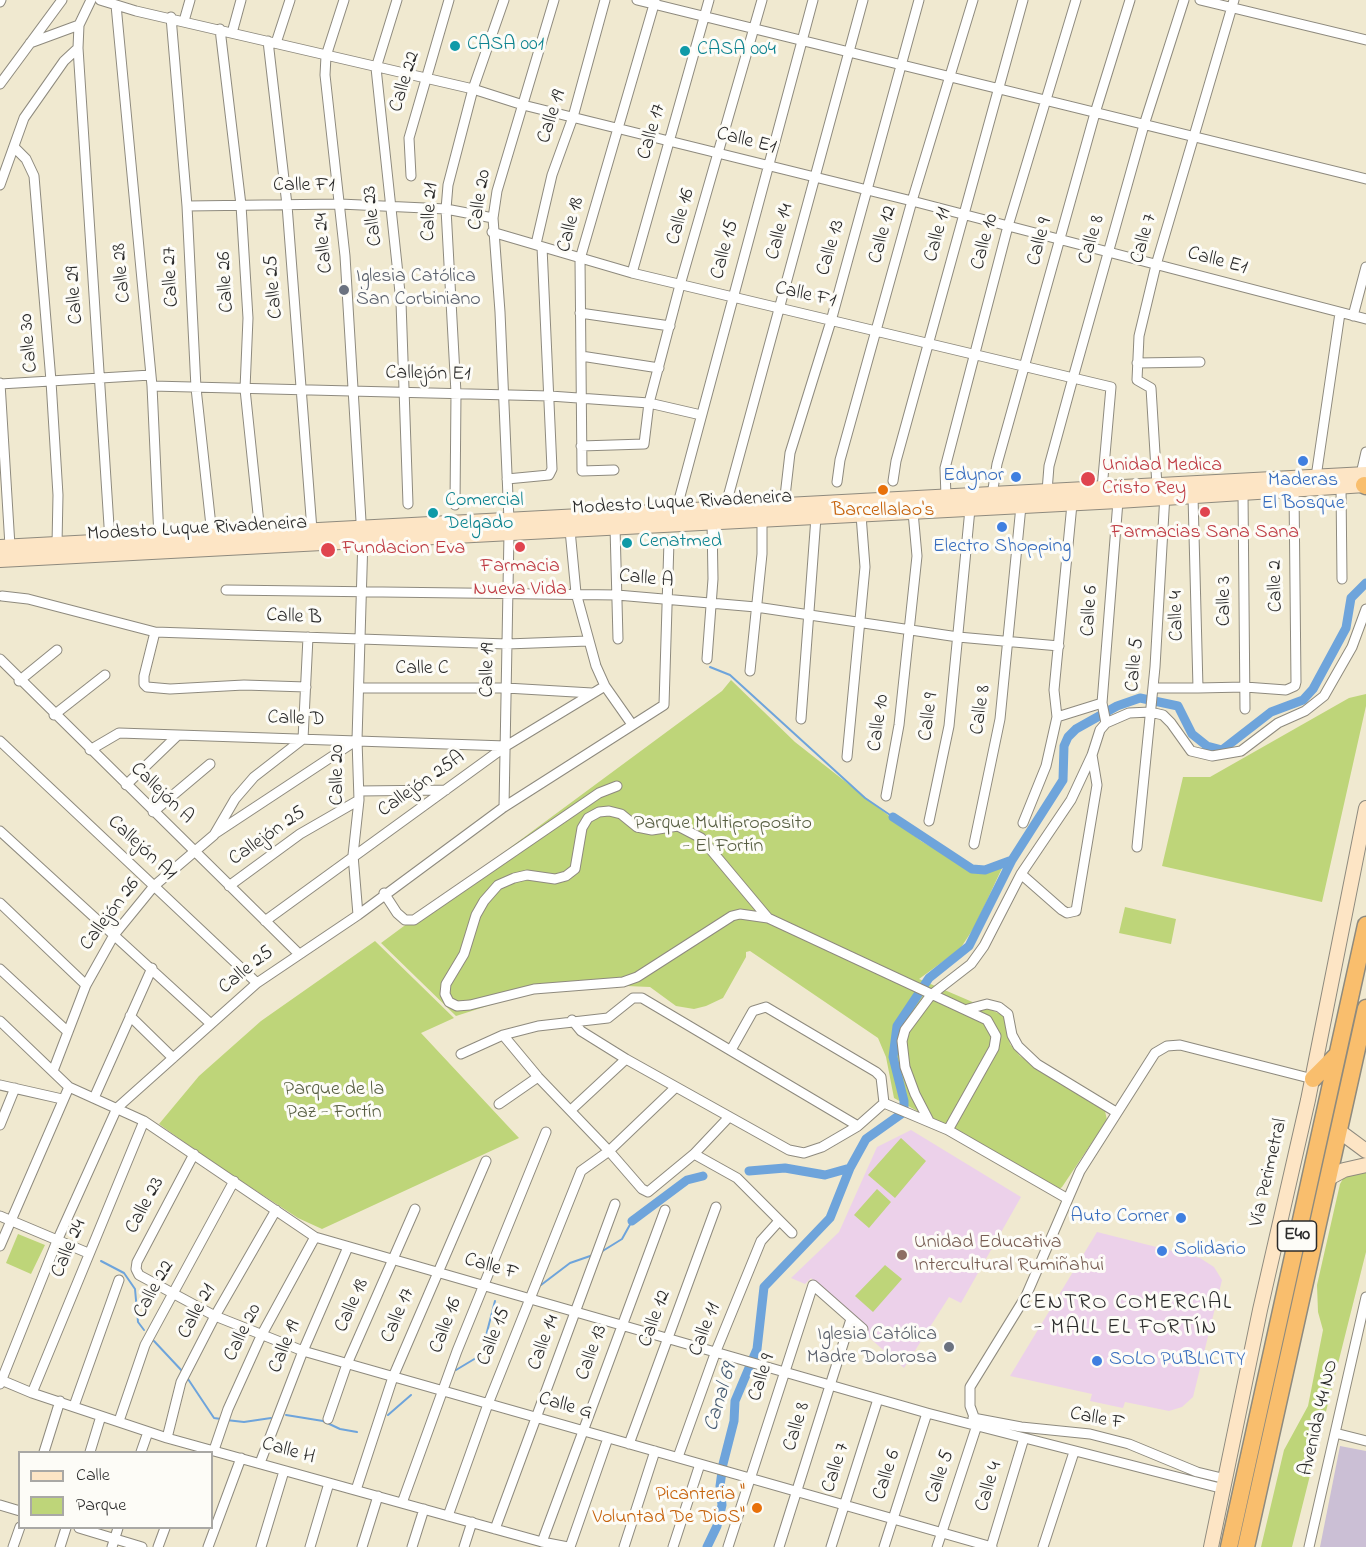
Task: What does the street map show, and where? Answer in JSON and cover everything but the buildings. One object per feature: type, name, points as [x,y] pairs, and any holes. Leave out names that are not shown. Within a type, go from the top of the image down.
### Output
[{"type":"highway","name":"Vía Perimetral","points":[[1229,1547],[1366,925]]},
{"type":"highway","name":"E40","points":[[1246,1547],[1366,1008]]},
{"type":"highway","points":[[1313,1079],[1337,1055]]},
{"type":"street","points":[[0,84],[62,0]]},
{"type":"street","points":[[28,44],[79,25],[91,0]]},
{"type":"street","name":"Calle E1","points":[[100,0],[136,11],[171,17],[376,69],[473,89],[523,105],[912,201],[1366,320]]},
{"type":"street","points":[[136,11],[139,0]]},
{"type":"street","points":[[184,21],[190,0]]},
{"type":"street","points":[[232,33],[241,0]]},
{"type":"street","name":"Calle 25","points":[[290,0],[272,42],[316,536]]},
{"type":"street","name":"Calle 24","points":[[344,0],[326,56],[325,75],[345,256],[362,530]]},
{"type":"street","name":"Calle 23","points":[[398,0],[376,69],[401,302],[408,504]]},
{"type":"street","name":"Calle 22","points":[[411,176],[409,138],[449,0]]},
{"type":"street","name":"Calle 21","points":[[455,505],[456,393],[446,209],[448,185],[473,89],[504,0]]},
{"type":"street","name":"Calle 20","points":[[509,526],[500,312],[492,232],[493,218],[497,191],[554,0]]},
{"type":"street","name":"Calle 19","points":[[507,479],[545,476],[551,473],[550,396],[539,245],[552,175],[573,117],[605,0]]},
{"type":"street","points":[[637,0],[655,2],[705,17],[901,66],[1366,179]]},
{"type":"street","name":"Calle 17","points":[[632,273],[709,0]]},
{"type":"street","name":"Calle 16","points":[[581,446],[641,446],[645,441],[649,403],[680,285],[762,0]]},
{"type":"street","name":"Calle 15","points":[[676,511],[813,0]]},
{"type":"street","name":"Calle 14","points":[[725,508],[863,0]]},
{"type":"street","name":"Calle 13","points":[[784,505],[790,453],[831,321],[919,0]]},
{"type":"street","name":"Calle 12","points":[[837,482],[840,460],[912,201],[973,0]]},
{"type":"street","name":"Calle 11","points":[[894,481],[896,461],[1023,0]]},
{"type":"street","name":"Calle 10","points":[[946,497],[945,468],[1008,226],[1076,0]]},
{"type":"street","name":"Calle 9","points":[[992,495],[997,464],[1095,113],[1130,0]]},
{"type":"street","name":"Calle 8","points":[[1047,491],[1049,466],[1108,252],[1144,125],[1184,0]]},
{"type":"street","points":[[1200,0],[1233,4],[1366,40]]},
{"type":"street","name":"Calle 18","points":[[614,470],[582,471],[580,259],[655,2]]},
{"type":"street","name":"Calle 7","points":[[1137,363],[1139,336],[1156,265],[1233,4]]},
{"type":"street","name":"Calle 28","points":[[116,5],[152,386],[159,538]]},
{"type":"street","name":"Calle 27","points":[[171,17],[187,206],[196,388],[212,535]]},
{"type":"street","name":"Calle 29","points":[[79,25],[78,48],[110,541]]},
{"type":"street","name":"Calle 26","points":[[220,29],[241,205],[248,318],[245,389],[260,533]]},
{"type":"street","points":[[0,184],[24,118],[64,61],[78,48]]},
{"type":"street","name":"Calle 30","points":[[14,147],[26,159],[34,176],[51,381],[58,495],[57,544]]},
{"type":"street","name":"Calle F1","points":[[187,206],[340,204],[446,209],[493,218]]},
{"type":"street","name":"Calle F1","points":[[492,232],[632,273],[1111,387],[1102,489]]},
{"type":"street","points":[[1353,316],[1366,267]]},
{"type":"street","points":[[580,313],[670,326]]},
{"type":"street","points":[[1316,477],[1340,313]]},
{"type":"street","points":[[580,356],[659,368]]},
{"type":"street","points":[[1162,490],[1151,387],[1137,381],[1137,363],[1200,362]]},
{"type":"street","points":[[5,546],[0,383],[151,375]]},
{"type":"street","name":"Callejón E1","points":[[152,386],[550,396],[649,403],[701,415]]},
{"type":"street","points":[[1365,481],[1366,452]]},
{"type":"street","name":"Modesto Luque Rivadeneira","points":[[5,546],[260,533],[338,537],[338,528],[421,538],[509,526],[725,508],[1047,491],[1162,490],[1316,477],[1365,481]]},
{"type":"street","name":"Modesto Luque Rivadeneira","points":[[0,560],[316,536],[432,523],[570,530],[1072,504],[1118,501],[1162,490],[1193,496],[1341,487],[1365,481]]},
{"type":"street","points":[[1341,487],[1342,579]]},
{"type":"street","name":"Calle 5","points":[[1137,847],[1152,691],[1162,490]]},
{"type":"street","name":"Calle 2","points":[[1245,687],[1286,690],[1291,689],[1296,682],[1294,490]]},
{"type":"street","name":"Calle 3","points":[[1243,493],[1245,709]]},
{"type":"street","name":"Calle 4","points":[[1193,496],[1197,688]]},
{"type":"street","name":"Calle 6","points":[[1105,721],[1102,705],[1118,501]]},
{"type":"street","points":[[1023,823],[1046,766],[1057,717],[1054,690],[1072,504]]},
{"type":"street","name":"Calle 8","points":[[974,844],[998,730],[1010,640],[1021,506]]},
{"type":"street","name":"Calle 9","points":[[929,821],[949,726],[970,509]]},
{"type":"street","name":"Calle 10","points":[[886,796],[899,725],[917,556],[913,512]]},
{"type":"street","points":[[847,757],[862,621],[865,567],[861,515]]},
{"type":"street","points":[[801,719],[816,517]]},
{"type":"street","points":[[750,671],[762,554],[762,520]]},
{"type":"street","points":[[707,659],[711,605],[712,522]]},
{"type":"street","points":[[421,538],[421,530],[432,523]]},
{"type":"street","name":"Calle 19","points":[[504,807],[509,526]]},
{"type":"street","points":[[615,527],[618,639]]},
{"type":"street","name":"Calle 20","points":[[358,915],[353,855],[359,796],[357,740],[362,530]]},
{"type":"street","points":[[570,530],[576,593],[588,641],[605,686],[631,723]]},
{"type":"street","points":[[665,600],[669,541]]},
{"type":"street","points":[[48,557],[74,551],[82,543]]},
{"type":"street","name":"Calle A","points":[[226,590],[617,595],[711,605],[756,607],[958,636],[1059,646]]},
{"type":"street","name":"Calle B","points":[[2,596],[28,599],[155,632],[507,644],[588,641]]},
{"type":"street","name":"Calle 25","points":[[1,1382],[57,1241],[117,1108],[257,983],[358,915],[384,893],[504,807],[631,723],[659,710],[665,698],[665,600]]},
{"type":"street","points":[[929,1121],[915,1094],[905,1067],[902,1041],[928,993],[971,964],[984,946],[1021,873],[1071,800],[1105,721],[1130,713],[1150,710],[1163,715],[1171,723],[1191,751],[1212,756],[1241,751],[1278,723],[1305,711],[1324,696],[1353,646],[1366,609]]},
{"type":"street","points":[[155,632],[144,676],[144,684],[147,687],[170,689],[244,685],[306,687]]},
{"type":"street","points":[[303,739],[309,637]]},
{"type":"street","points":[[19,681],[57,650]]},
{"type":"street","name":"Callejón A","points":[[0,659],[19,681],[299,954]]},
{"type":"street","points":[[54,715],[105,675]]},
{"type":"street","name":"Callejón 25A","points":[[265,921],[506,746],[605,686]]},
{"type":"street","points":[[1152,691],[1245,687]]},
{"type":"street","name":"Calle C","points":[[359,688],[506,688],[592,693]]},
{"type":"street","points":[[1057,717],[1102,705]]},
{"type":"street","name":"Calle D","points":[[90,750],[119,733],[506,746]]},
{"type":"street","points":[[126,785],[178,735]]},
{"type":"street","name":"Callejón 26","points":[[214,835],[242,790],[303,739]]},
{"type":"street","name":"Callejón 26","points":[[53,1071],[86,985],[114,935],[154,886],[214,835],[357,740]]},
{"type":"street","name":"Callejón A1","points":[[0,741],[257,983]]},
{"type":"street","points":[[1021,873],[1062,910],[1067,913],[1076,911],[1096,785],[1092,755]]},
{"type":"street","points":[[153,812],[210,764]]},
{"type":"street","points":[[384,893],[397,913],[405,920],[414,920],[599,794],[617,786]]},
{"type":"street","name":"Callejón 25","points":[[229,886],[300,834],[359,796],[448,790]]},
{"type":"street","name":"Vía Perimetral","points":[[1211,1547],[1260,1310],[1313,1079],[1366,808]]},
{"type":"street","points":[[768,918],[701,838],[688,829],[678,826],[652,830],[637,827],[621,814],[599,812],[588,818],[582,828],[575,869],[566,876],[555,879],[527,875],[514,878],[498,885],[484,901],[464,954],[446,984],[445,994],[449,1002],[457,1006],[470,1005],[534,989],[623,982],[637,978],[732,916],[740,914],[768,918],[928,993],[968,1009],[987,1020],[996,1036],[994,1048],[948,1130]]},
{"type":"street","points":[[0,831],[212,1024]]},
{"type":"street","points":[[0,903],[86,985]]},
{"type":"street","points":[[94,1098],[152,968]]},
{"type":"street","points":[[0,969],[68,1032]]},
{"type":"street","points":[[461,1054],[503,1035],[572,1020],[608,1018],[633,998],[642,998],[858,1126]]},
{"type":"street","points":[[968,1009],[987,1004],[999,1007],[1008,1014],[1012,1035],[1018,1047],[1037,1065],[1116,1112]]},
{"type":"street","points":[[731,1050],[753,1011],[766,1007],[876,1072],[880,1077],[885,1103]]},
{"type":"street","points":[[130,1016],[173,1058]]},
{"type":"street","points":[[572,1020],[581,1031],[626,1059],[729,1118],[798,1152],[822,1147],[858,1126],[885,1103]]},
{"type":"street","name":"Calle F","points":[[0,1021],[69,1087],[144,1120],[315,1237],[784,1370],[927,1413],[956,1419],[1090,1434],[1129,1444],[1225,1484]]},
{"type":"street","points":[[503,1035],[537,1077],[571,1110],[642,1189],[648,1192],[694,1154],[729,1118]]},
{"type":"street","points":[[977,1421],[970,1406],[970,1387],[1026,1296],[1080,1172],[1155,1053],[1167,1046],[1180,1045],[1313,1079]]},
{"type":"street","points":[[571,1110],[626,1059]]},
{"type":"street","points":[[499,1104],[537,1077]]},
{"type":"street","points":[[0,1085],[62,1099]]},
{"type":"street","points":[[0,1246],[69,1087]]},
{"type":"street","points":[[609,1151],[676,1087]]},
{"type":"street","points":[[0,1125],[15,1088]]},
{"type":"street","points":[[885,1103],[948,1130],[1068,1199]]},
{"type":"street","name":"Calle 24","points":[[32,1393],[144,1120]]},
{"type":"street","points":[[1339,1131],[1366,1151]]},
{"type":"street","name":"Calle 16","points":[[402,1503],[483,1284],[546,1132]]},
{"type":"street","name":"Calle 15","points":[[448,1516],[488,1404],[579,1173],[609,1151]]},
{"type":"street","name":"Calle 23","points":[[139,1275],[136,1262],[194,1154]]},
{"type":"street","points":[[694,1154],[737,1178],[792,1233]]},
{"type":"street","name":"Calle 17","points":[[356,1490],[393,1377],[486,1161]]},
{"type":"street","points":[[1329,1178],[1344,1170],[1366,1166]]},
{"type":"street","name":"Calle 22","points":[[119,1421],[145,1345],[234,1181]]},
{"type":"street","name":"Calle 14","points":[[495,1529],[615,1204]]},
{"type":"street","name":"Calle 12","points":[[629,1444],[716,1207]]},
{"type":"street","name":"Calle 18","points":[[327,1419],[347,1364],[415,1209]]},
{"type":"street","name":"Calle 21","points":[[167,1438],[181,1382],[215,1316],[276,1210]]},
{"type":"street","name":"Calle 13","points":[[542,1542],[665,1210]]},
{"type":"street","points":[[0,1216],[88,1253]]},
{"type":"street","name":"Calle 11","points":[[678,1457],[716,1351],[760,1241],[779,1221]]},
{"type":"street","name":"Calle 20","points":[[214,1450],[228,1409],[261,1336],[315,1237]]},
{"type":"street","name":"Calle 19","points":[[260,1463],[303,1351],[348,1247]]},
{"type":"street","name":"Calle G","points":[[139,1275],[215,1316],[303,1351],[992,1547]]},
{"type":"street","points":[[74,1406],[119,1280]]},
{"type":"street","name":"Calle 9","points":[[728,1547],[813,1285],[863,1329]]},
{"type":"street","name":"Avenida 44 NO","points":[[1310,1547],[1366,1297]]},
{"type":"street","name":"Calle 8","points":[[779,1547],[851,1318]]},
{"type":"street","name":"Calle H","points":[[1,1382],[119,1421],[191,1448],[214,1450],[519,1536],[569,1547]]},
{"type":"street","name":"Calle 7","points":[[831,1547],[878,1399]]},
{"type":"street","points":[[44,1451],[60,1401]]},
{"type":"street","name":"Calle 6","points":[[884,1547],[927,1413]]},
{"type":"street","points":[[90,1451],[101,1416]]},
{"type":"street","name":"Calle 5","points":[[937,1547],[977,1421]]},
{"type":"street","name":"Calle F","points":[[977,1421],[1024,1438],[1074,1452],[1225,1484]]},
{"type":"street","points":[[141,1451],[148,1432]]},
{"type":"street","points":[[1335,1433],[1366,1441]]},
{"type":"street","points":[[569,1547],[608,1438]]},
{"type":"street","name":"Calle 4","points":[[992,1547],[1024,1438]]},
{"type":"street","points":[[624,1547],[655,1451]]},
{"type":"street","points":[[1043,1547],[1074,1452]]},
{"type":"street","points":[[208,1547],[241,1458]]},
{"type":"street","points":[[673,1547],[700,1464]]},
{"type":"street","points":[[261,1547],[284,1471]]},
{"type":"street","points":[[310,1547],[329,1482]]},
{"type":"street","points":[[362,1547],[378,1496]]},
{"type":"street","points":[[0,1505],[18,1510]]},
{"type":"street","points":[[412,1547],[424,1509]]},
{"type":"street","points":[[464,1547],[472,1522]]},
{"type":"street","points":[[13,1547],[19,1529]]},
{"type":"street","points":[[60,1547],[65,1529]]},
{"type":"street","points":[[84,1529],[113,1542],[142,1547]]},
{"type":"street","points":[[158,1547],[164,1529]]},
{"type":"street","points":[[516,1547],[519,1536]]},
{"type":"shaded area","name":"Unidad Educativa Intercultural Rumiñahui","points":[[911,1130],[1021,1197],[961,1303],[949,1297],[904,1368],[865,1334],[868,1329],[811,1278],[805,1284],[791,1278],[839,1232],[877,1147]]},
{"type":"shaded area","points":[[1097,1232],[1200,1258],[1214,1267],[1222,1280],[1193,1397],[1182,1407],[1169,1411],[1125,1402],[1123,1408],[1090,1401],[1092,1394],[1010,1376]]},
{"type":"shaded area","points":[[1340,1446],[1366,1451],[1366,1547],[1320,1547]]},
{"type":"green space","name":"Parque Multiproposito - El Fortín","points":[[731,680],[795,742],[921,841],[973,871],[987,872],[1003,866],[975,926],[960,949],[919,979],[1005,1016],[1010,1044],[1020,1056],[1105,1111],[1107,1120],[1058,1190],[894,1098],[886,1057],[878,1038],[750,951],[746,952],[746,957],[723,998],[694,1009],[676,1006],[650,987],[603,985],[531,992],[456,1016],[381,943],[722,691]]},
{"type":"green space","points":[[1366,694],[1366,706],[1322,902],[1162,866],[1183,777],[1210,777],[1349,698]]},
{"type":"green space","points":[[1125,907],[1176,919],[1171,944],[1119,933]]},
{"type":"green space","name":"Parque de la Paz - Fortín","points":[[375,941],[454,1018],[421,1033],[519,1138],[322,1229],[298,1218],[209,1160],[159,1124],[199,1076],[261,1021]]},
{"type":"green space","points":[[901,1138],[926,1161],[895,1198],[868,1175]]},
{"type":"green space","points":[[1357,1171],[1366,1173],[1366,1252],[1292,1547],[1261,1547],[1284,1450],[1308,1406],[1323,1330],[1318,1312],[1317,1285],[1340,1184],[1344,1177]]},
{"type":"green space","points":[[877,1189],[891,1202],[869,1228],[854,1215]]},
{"type":"green space","points":[[18,1234],[45,1245],[31,1274],[6,1263]]},
{"type":"green space","points":[[885,1265],[902,1279],[873,1312],[855,1296]]},
{"type":"waterway","name":"Canal 69","points":[[707,1547],[717,1526],[722,1505],[720,1486],[734,1421],[735,1401],[757,1349],[764,1287],[830,1218],[850,1168],[866,1139],[904,1112],[904,1101],[893,1057],[897,1026],[929,978],[969,946],[1012,860],[1063,780],[1064,746],[1068,737],[1076,729],[1117,706],[1140,698],[1178,706],[1192,734],[1207,746],[1222,750],[1271,712],[1303,700],[1313,689],[1346,628],[1351,598],[1366,583]]},
{"type":"waterway","points":[[710,667],[730,675],[865,798],[893,817]]},
{"type":"waterway","points":[[893,817],[972,869],[985,870],[1012,860]]},
{"type":"waterway","points":[[749,1171],[785,1168],[825,1175],[850,1168]]},
{"type":"waterway","points":[[632,1221],[687,1180],[703,1176]]},
{"type":"waterway","points":[[601,1252],[622,1239],[632,1221]]},
{"type":"waterway","points":[[541,1285],[570,1263],[593,1255]]},
{"type":"waterway","points":[[101,1261],[124,1273],[135,1289],[138,1322],[144,1330]]},
{"type":"waterway","points":[[456,1370],[481,1355],[495,1301]]},
{"type":"waterway","points":[[154,1341],[183,1372]]},
{"type":"waterway","points":[[186,1376],[214,1418],[221,1419]]},
{"type":"waterway","points":[[388,1415],[411,1395]]},
{"type":"waterway","points":[[286,1415],[323,1421],[340,1429],[357,1432]]},
{"type":"waterway","points":[[226,1420],[244,1422],[271,1418]]},
{"type":"place","name":"CASA 001","points":[[455,46]]},
{"type":"place","name":"CASA 004","points":[[685,51]]},
{"type":"place","name":"Iglesia Católica San Corbiniano","points":[[344,290]]},
{"type":"place","name":"Maderas El Bosque","points":[[1303,461]]},
{"type":"place","name":"Edynor","points":[[1016,477]]},
{"type":"place","name":"Unidad Medica Cristo Rey","points":[[1088,479]]},
{"type":"place","name":"Barcellalao's","points":[[883,490]]},
{"type":"place","name":"Farmacias Sana Sana","points":[[1205,512]]},
{"type":"place","name":"Comercial Delgado","points":[[433,513]]},
{"type":"place","name":"Electro Shopping","points":[[1002,527]]},
{"type":"place","name":"Cenatmed","points":[[627,543]]},
{"type":"place","name":"Farmacia Nueva Vida","points":[[520,547]]},
{"type":"place","name":"Fundacion Eva","points":[[328,550]]},
{"type":"place","name":"Auto Corner","points":[[1181,1218]]},
{"type":"place","name":"Solidario","points":[[1162,1251]]},
{"type":"place","name":"Unidad Educativa Intercultural Rumiñahui","points":[[902,1255]]},
{"type":"place","name":"Iglesia Católica Madre Dolorosa","points":[[949,1347]]},
{"type":"place","name":"SOLO PUBLICITY","points":[[1097,1361]]},
{"type":"place","name":"Picanteria \" Voluntad De DioS\"","points":[[757,1508]]},
{"type":"district","name":"CENTRO COMERCIAL - MALL EL FORTÍN","points":[[1126,1316]]}]
